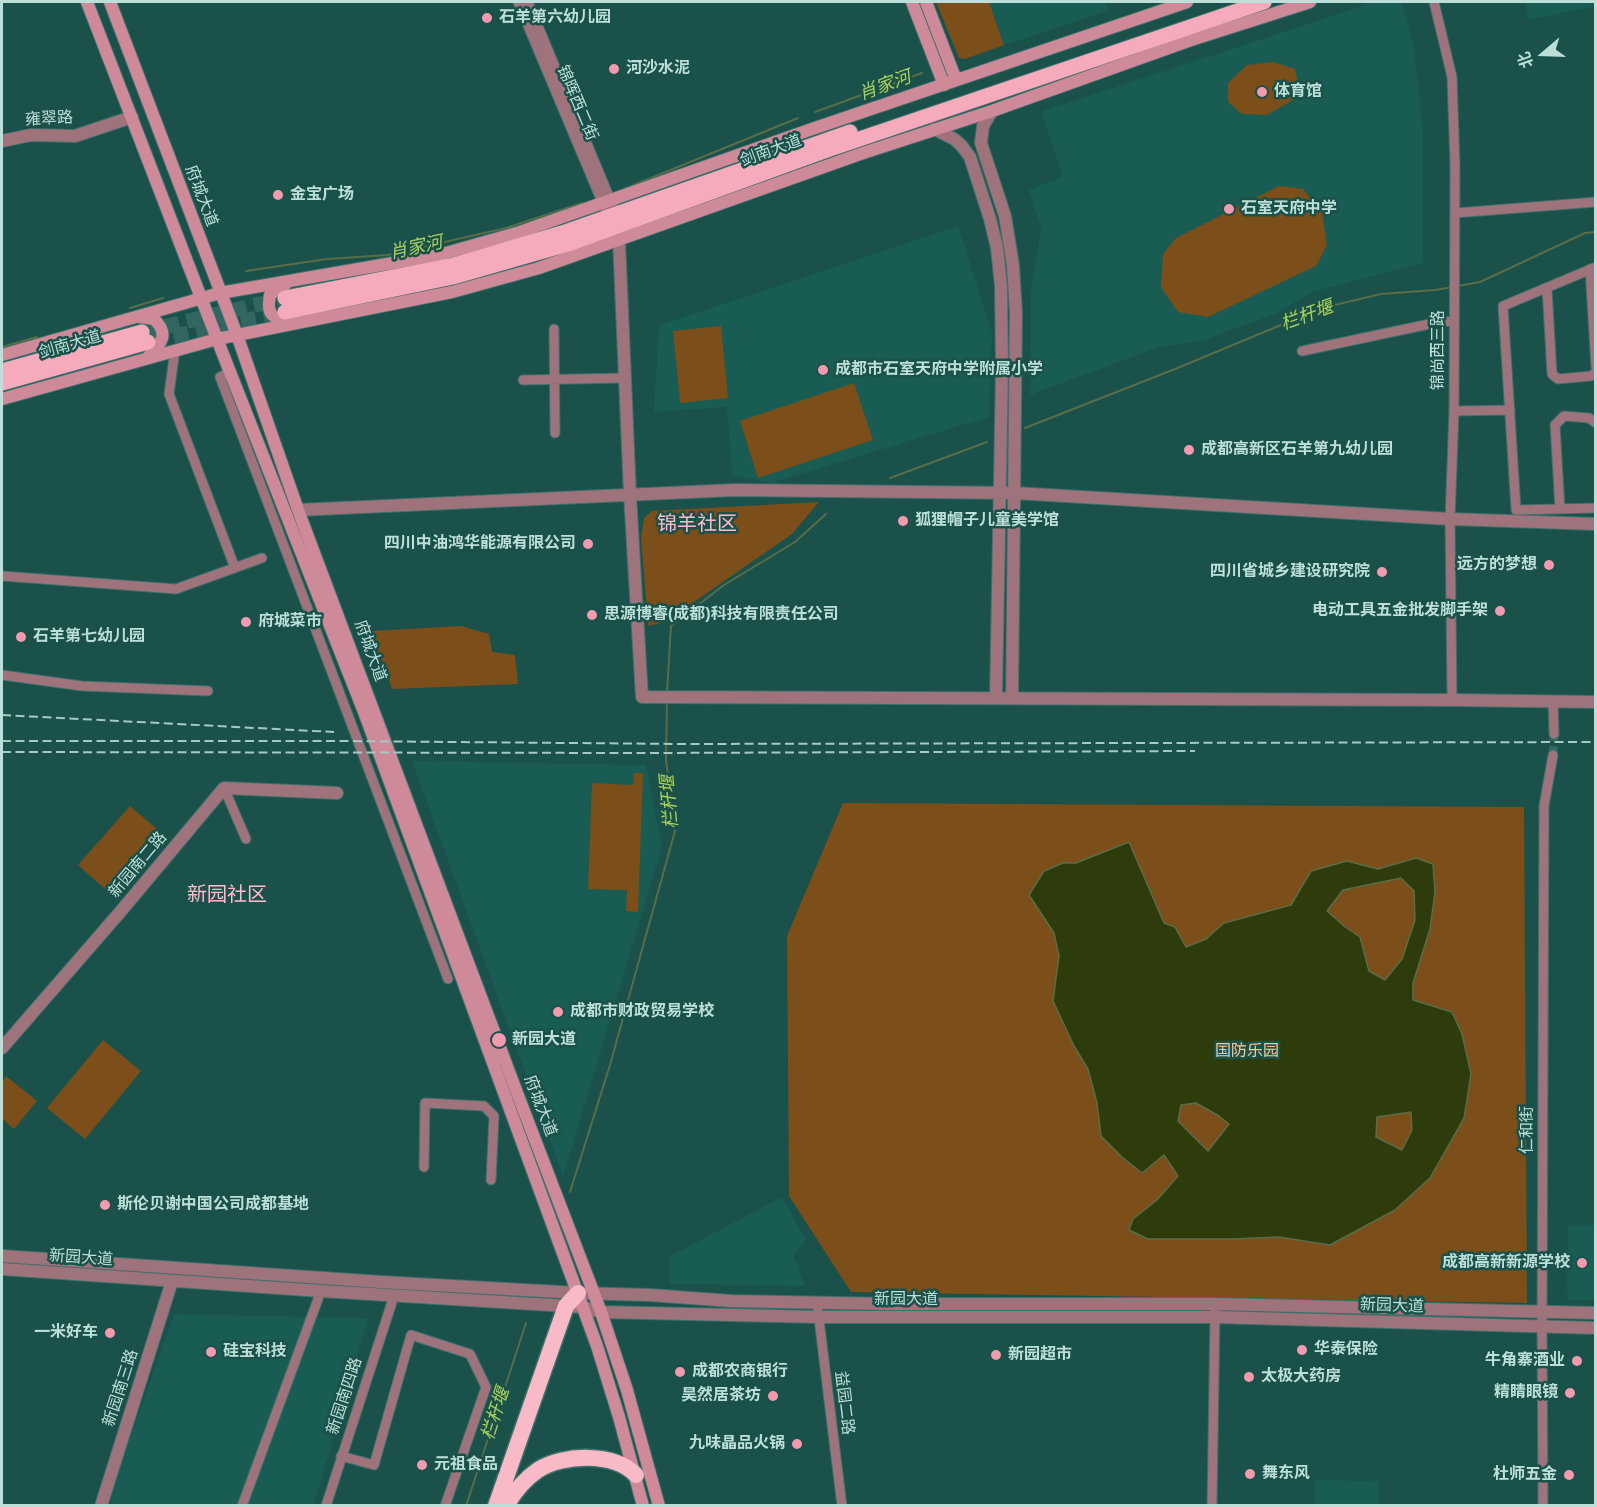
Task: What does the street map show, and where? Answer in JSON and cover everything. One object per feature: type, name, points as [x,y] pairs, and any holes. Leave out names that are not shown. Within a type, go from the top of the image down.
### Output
[{"type":"highway","name":"剑南大道","points":[[567,238],[609,208],[790,152],[1233,2]]},
{"type":"highway","name":"剑南大道","points":[[285,305],[453,277],[1264,2]]},
{"type":"highway","name":"剑南大道","points":[[2,371],[146,344]]},
{"type":"highway","name":"剑南大道","points":[[2,383],[146,344]]},
{"type":"highway","points":[[496,1506],[580,1300]]},
{"type":"highway","points":[[506,1506],[520,1486],[538,1470],[564,1460],[582,1458],[605,1460],[625,1466],[636,1475]]},
{"type":"main road","name":"府城大道","points":[[87,2],[364,712],[580,1300]]},
{"type":"main road","name":"府城大道","points":[[110,2],[237,334],[298,510],[519,1098],[580,1300]]},
{"type":"main road","points":[[912,2],[950,83]]},
{"type":"main road","points":[[926,2],[950,83]]},
{"type":"main road","points":[[2,355],[220,293],[439,255],[609,208],[812,129],[1187,2]]},
{"type":"main road","points":[[146,344],[175,350],[237,334],[452,292],[539,268],[862,153],[992,111],[1191,40],[1310,2]]},
{"type":"main road","points":[[790,152],[812,129]]},
{"type":"main road","points":[[830,149],[862,153]]},
{"type":"main road","points":[[520,232],[567,238]]},
{"type":"main road","points":[[539,268],[567,238]]},
{"type":"main road","points":[[294,281],[278,288],[270,295],[268,306],[271,314],[276,318],[302,322]]},
{"type":"main road","points":[[2,399],[146,344],[160,345],[163,338],[160,325],[154,319],[133,317]]},
{"type":"main road","points":[[580,1300],[597,1346],[636,1475],[643,1506]]},
{"type":"main road","points":[[601,1312],[627,1390],[659,1506]]},
{"type":"street","name":"锦晖西二街","points":[[518,2],[609,208]]},
{"type":"street","name":"锦晖西二街","points":[[528,2],[609,208]]},
{"type":"street","name":"锦尚西三路","points":[[1434,2],[1452,77],[1455,165],[1454,411],[1450,519],[1452,700]]},
{"type":"street","points":[[992,111],[983,126],[981,143],[1005,216],[1013,265],[1016,314],[1012,698]]},
{"type":"street","name":"雍翠路","points":[[2,141],[31,135],[75,136],[132,117]]},
{"type":"street","points":[[934,129],[954,139],[970,157],[997,248],[1002,306],[996,698]]},
{"type":"street","points":[[1455,213],[1596,202]]},
{"type":"street","points":[[619,240],[624,378],[642,697],[1596,702]]},
{"type":"street","points":[[1596,367],[1593,268],[1503,306],[1516,510],[1596,508]]},
{"type":"street","points":[[1546,288],[1552,374],[1558,379],[1591,376],[1596,372]]},
{"type":"street","points":[[1302,351],[1439,322],[1454,321]]},
{"type":"street","points":[[554,329],[555,433]]},
{"type":"street","points":[[175,350],[170,394],[235,568]]},
{"type":"street","points":[[230,372],[220,377],[448,980]]},
{"type":"street","points":[[523,380],[624,378]]},
{"type":"street","points":[[1454,411],[1510,410]]},
{"type":"street","points":[[1560,509],[1555,425],[1564,416],[1589,417],[1596,423]]},
{"type":"street","points":[[298,510],[734,490],[1015,493],[1450,519],[1596,524]]},
{"type":"street","points":[[2,576],[176,590],[262,558]]},
{"type":"street","points":[[2,675],[82,686],[208,691]]},
{"type":"street","points":[[1553,701],[1554,734]]},
{"type":"street","name":"仁和街","points":[[1543,1506],[1544,806],[1553,754]]},
{"type":"street","points":[[246,839],[224,788],[338,792]]},
{"type":"street","name":"新园南二路","points":[[2,1048],[224,788]]},
{"type":"street","points":[[424,1167],[425,1103],[484,1106],[494,1116],[491,1180]]},
{"type":"street","name":"新园大道","points":[[2,1256],[322,1278],[580,1300],[601,1312],[818,1317],[1215,1317],[1596,1328]]},
{"type":"street","name":"新园大道","points":[[2,1269],[394,1296],[580,1300],[650,1294],[731,1301],[817,1303],[1215,1304],[1596,1313]]},
{"type":"street","name":"新园南三路","points":[[101,1506],[172,1281]]},
{"type":"street","points":[[242,1506],[321,1291]]},
{"type":"street","name":"新园南四路","points":[[326,1506],[394,1296]]},
{"type":"street","name":"益园二路","points":[[817,1303],[842,1506]]},
{"type":"street","points":[[1212,1506],[1215,1304]]},
{"type":"street","points":[[341,1456],[374,1465],[411,1335],[470,1354],[486,1387],[445,1506]]},
{"type":"shaded area","points":[[989,2],[1106,2],[1109,10],[1004,45]]},
{"type":"shaded area","name":"石室天府中学","points":[[1373,2],[1402,2],[1414,46],[1423,132],[1423,263],[1312,292],[1278,313],[1204,340],[1159,347],[1030,395],[1031,292],[1041,228],[1029,190],[1063,177],[1041,112]]},
{"type":"shaded area","points":[[1525,2],[1595,2],[1595,6],[1528,20]]},
{"type":"shaded area","name":"成都市石室天府中学附属小学","points":[[958,226],[992,332],[989,417],[771,483],[732,475],[727,407],[654,412],[659,325]]},
{"type":"shaded area","name":"成都市财政贸易学校","points":[[412,761],[646,765],[662,847],[563,1177]]},
{"type":"shaded area","points":[[1129,842],[1164,923],[1175,927],[1186,947],[1206,939],[1224,923],[1291,905],[1311,871],[1347,861],[1378,869],[1416,858],[1433,864],[1435,892],[1430,929],[1413,983],[1413,1000],[1452,1012],[1462,1034],[1471,1074],[1464,1118],[1430,1178],[1395,1210],[1330,1245],[1279,1237],[1148,1239],[1129,1230],[1133,1219],[1157,1200],[1178,1176],[1164,1155],[1142,1173],[1101,1136],[1097,1103],[1088,1069],[1074,1046],[1053,1001],[1059,956],[1054,933],[1029,895],[1044,871],[1063,863],[1076,863]],"holes":[[[1401,878],[1414,891],[1415,920],[1402,959],[1385,980],[1369,971],[1360,937],[1327,911],[1343,890]],[[1196,1103],[1229,1124],[1208,1151],[1178,1121],[1181,1105]],[[1411,1112],[1412,1130],[1402,1150],[1376,1137],[1377,1117]]]},
{"type":"shaded area","points":[[782,1197],[806,1240],[794,1256],[805,1286],[670,1284],[670,1256]]},
{"type":"shaded area","name":"成都高新新源学校","points":[[1568,1225],[1595,1225],[1595,1300],[1567,1300]]},
{"type":"shaded area","points":[[174,1314],[368,1318],[314,1505],[114,1506],[109,1498]]},
{"type":"shaded area","points":[[1315,1480],[1379,1481],[1379,1505],[1315,1505]]},
{"type":"green space","points":[[936,2],[989,2],[1004,45],[965,59],[959,58]]},
{"type":"green space","name":"体育馆","points":[[1273,62],[1295,69],[1298,84],[1293,100],[1267,115],[1242,114],[1228,102],[1228,83],[1247,65]]},
{"type":"green space","points":[[1279,186],[1303,189],[1322,212],[1327,245],[1316,266],[1208,317],[1178,312],[1161,287],[1163,254],[1176,238]]},
{"type":"green space","points":[[721,326],[728,398],[680,403],[673,331]]},
{"type":"green space","points":[[854,383],[873,440],[758,478],[740,421]]},
{"type":"green space","points":[[819,502],[792,534],[665,622],[648,626],[641,537],[644,518],[652,511]]},
{"type":"green space","points":[[461,626],[489,634],[492,652],[515,655],[518,684],[392,689],[371,631]]},
{"type":"green space","points":[[634,773],[643,773],[638,912],[626,911],[627,890],[588,889],[592,783],[633,785]]},
{"type":"green space","name":"国防乐园","points":[[843,803],[1524,807],[1527,1303],[851,1292],[789,1196],[787,936]]},
{"type":"green space","points":[[130,806],[157,829],[105,889],[78,865]]},
{"type":"green space","points":[[103,1040],[141,1071],[85,1139],[47,1108]]},
{"type":"green space","points":[[6,1076],[37,1101],[14,1129],[2,1119],[2,1082]]},
{"type":"waterway","name":"肖家河","points":[[815,112],[922,73]]},
{"type":"waterway","name":"肖家河","points":[[624,189],[798,118]]},
{"type":"waterway","name":"肖家河","points":[[246,271],[327,259],[388,255],[506,228],[582,203]]},
{"type":"waterway","name":"栏杆堰","points":[[1458,286],[1480,282],[1585,233],[1596,232]]},
{"type":"waterway","name":"栏杆堰","points":[[1025,428],[1322,308],[1381,294],[1453,287]]},
{"type":"waterway","name":"肖家河","points":[[130,308],[163,298]]},
{"type":"waterway","name":"肖家河","points":[[2,347],[37,337]]},
{"type":"waterway","name":"栏杆堰","points":[[890,478],[987,442]]},
{"type":"waterway","name":"栏杆堰","points":[[667,692],[671,626],[724,585],[795,542],[826,514]]},
{"type":"waterway","name":"栏杆堰","points":[[570,1192],[610,1065],[675,831],[666,760],[667,701]]},
{"type":"waterway","name":"栏杆堰","points":[[466,1506],[526,1323]]},
{"type":"tunnel","points":[[142,332],[285,298]]},
{"type":"tunnel","points":[[151,341],[285,312]]},
{"type":"tunnel","points":[[1553,755],[1554,734]]},
{"type":"railway","points":[[2,715],[334,732]]},
{"type":"railway","points":[[2,741],[682,744],[1596,742]]},
{"type":"railway","points":[[2,752],[1195,751]]},
{"type":"place","name":"石羊第六幼儿园","points":[[487,18]]},
{"type":"place","name":"河沙水泥","points":[[614,69]]},
{"type":"place","name":"体育馆","points":[[1262,92]]},
{"type":"place","name":"金宝广场","points":[[278,195]]},
{"type":"place","name":"石室天府中学","points":[[1229,209]]},
{"type":"place","name":"成都市石室天府中学附属小学","points":[[823,370]]},
{"type":"place","name":"成都高新区石羊第九幼儿园","points":[[1189,450]]},
{"type":"place","name":"狐狸帽子儿童美学馆","points":[[903,521]]},
{"type":"place","name":"四川中油鸿华能源有限公司","points":[[588,544]]},
{"type":"place","name":"远方的梦想","points":[[1549,565]]},
{"type":"place","name":"四川省城乡建设研究院","points":[[1382,572]]},
{"type":"place","name":"电动工具五金批发脚手架","points":[[1500,611]]},
{"type":"place","name":"思源博睿(成都)科技有限责任公司","points":[[592,615]]},
{"type":"place","name":"府城菜市","points":[[246,622]]},
{"type":"place","name":"石羊第七幼儿园","points":[[21,637]]},
{"type":"place","name":"成都市财政贸易学校","points":[[558,1012]]},
{"type":"place","name":"新园大道","points":[[499,1040]]},
{"type":"place","name":"斯伦贝谢中国公司成都基地","points":[[105,1205]]},
{"type":"place","name":"成都高新新源学校","points":[[1582,1263]]},
{"type":"place","name":"一米好车","points":[[110,1333]]},
{"type":"place","name":"华泰保险","points":[[1302,1350]]},
{"type":"place","name":"硅宝科技","points":[[211,1352]]},
{"type":"place","name":"新园超市","points":[[996,1355]]},
{"type":"place","name":"牛角寨酒业","points":[[1577,1361]]},
{"type":"place","name":"成都农商银行","points":[[680,1372]]},
{"type":"place","name":"太极大药房","points":[[1249,1377]]},
{"type":"place","name":"精睛眼镜","points":[[1570,1393]]},
{"type":"place","name":"昊然居茶坊","points":[[773,1396]]},
{"type":"place","name":"九味晶品火锅","points":[[797,1444]]},
{"type":"place","name":"元祖食品","points":[[422,1465]]},
{"type":"place","name":"舞东风","points":[[1250,1474]]},
{"type":"place","name":"杜师五金","points":[[1569,1475]]},
{"type":"district","name":"锦羊社区","points":[[697,524]]},
{"type":"district","name":"新园社区","points":[[227,895]]}]
